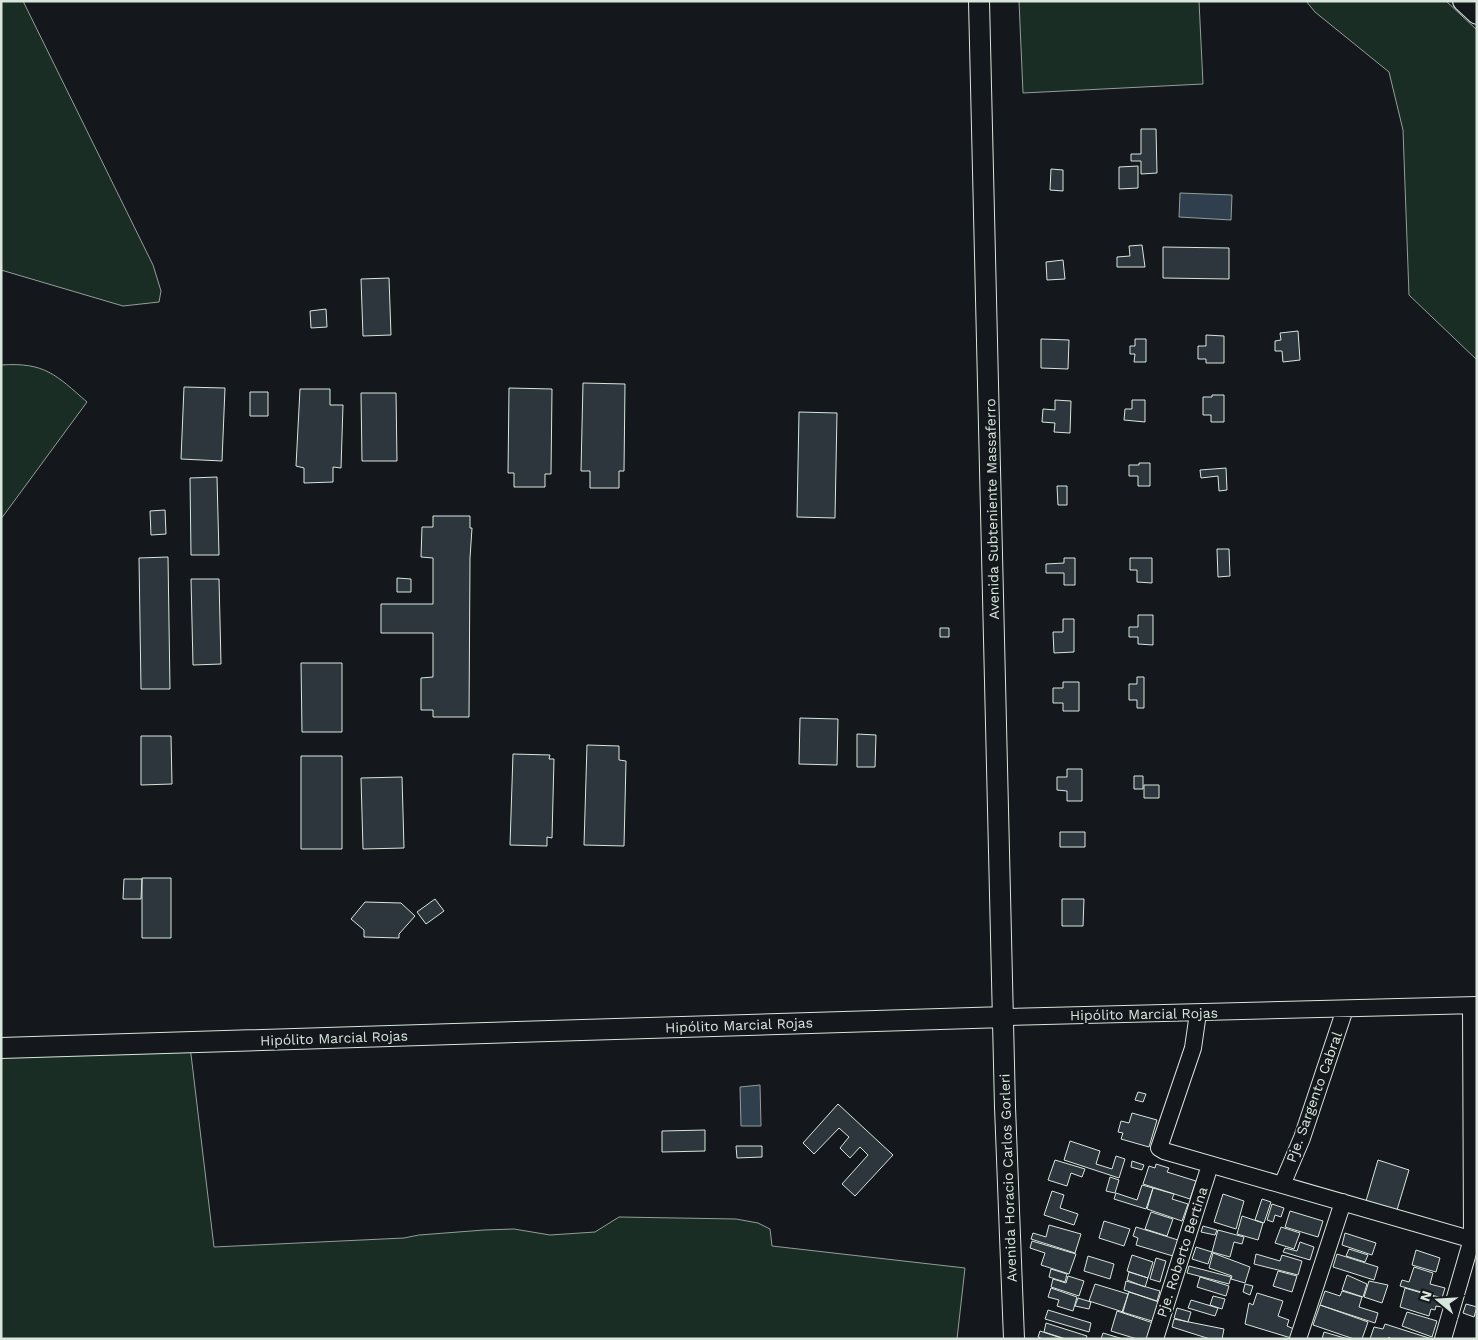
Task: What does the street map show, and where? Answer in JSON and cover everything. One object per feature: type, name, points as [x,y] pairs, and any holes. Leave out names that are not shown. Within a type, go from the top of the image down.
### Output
[{"type":"main road","name":"Avenida Subteniente Massaferro","points":[[979,1],[1004,1018]]},
{"type":"main road","points":[[1463,1],[1477,14]]},
{"type":"main road","name":"Hipólito Marcial Rojas","points":[[1,1048],[1004,1018]]},
{"type":"main road","name":"Avenida Horacio Carlos Gorleri","points":[[1004,1018],[1014,1339]]},
{"type":"street","name":"Hipólito Marcial Rojas","points":[[1004,1018],[1474,1005]]},
{"type":"street","points":[[1443,1339],[1474,1240],[1474,1005]]},
{"type":"street","name":"Pje. Sargento Cabral","points":[[1282,1185],[1302,1138],[1345,1009]]},
{"type":"street","points":[[1198,1013],[1193,1048],[1159,1148],[1210,1165],[1474,1240]]},
{"type":"street","name":"Pje. Roberto Bertina","points":[[1155,1339],[1210,1165]]},
{"type":"street","points":[[1298,1339],[1343,1202]]},
{"type":"green space","points":[[1,1],[23,1],[153,265],[161,291],[159,302],[123,306],[1,270]]},
{"type":"green space","points":[[1019,1],[1199,1],[1203,84],[1023,93]]},
{"type":"green space","points":[[1306,1],[1446,1],[1477,30],[1477,360],[1409,295],[1403,130],[1389,72],[1315,12]]},
{"type":"green space","points":[[1,365],[29,366],[49,372],[67,384],[87,402],[1,519]]},
{"type":"green space","points":[[190,1046],[214,1247],[404,1238],[484,1230],[514,1229],[550,1235],[595,1232],[619,1217],[736,1219],[758,1223],[770,1229],[772,1246],[965,1268],[957,1339],[1,1339],[1,1047]]},
{"type":"water","points":[[1180,193],[1232,195],[1231,220],[1179,217]]},
{"type":"water","points":[[760,1085],[761,1126],[741,1126],[740,1087]]},
{"type":"building","points":[[1141,129],[1156,129],[1157,173],[1141,174],[1141,161],[1131,161],[1131,154],[1141,154]]},
{"type":"building","points":[[1138,166],[1138,188],[1119,189],[1119,167]]},
{"type":"building","points":[[1051,169],[1063,170],[1063,191],[1050,190]]},
{"type":"building","points":[[1142,245],[1145,267],[1117,267],[1117,257],[1130,256],[1129,246]]},
{"type":"building","points":[[1163,247],[1229,248],[1229,279],[1163,278]]},
{"type":"building","points":[[1063,260],[1065,279],[1047,280],[1046,262]]},
{"type":"building","points":[[389,278],[391,335],[363,336],[361,279]]},
{"type":"building","points":[[326,309],[327,327],[311,328],[310,311]]},
{"type":"building","points":[[1298,331],[1300,360],[1283,362],[1282,351],[1275,351],[1275,341],[1281,340],[1280,333]]},
{"type":"building","points":[[1206,335],[1224,336],[1224,363],[1206,363],[1206,359],[1198,359],[1198,346],[1206,346]]},
{"type":"building","points":[[1041,339],[1069,340],[1068,369],[1041,368]]},
{"type":"building","points":[[1135,339],[1146,339],[1146,362],[1134,362],[1135,354],[1130,354],[1130,346],[1135,346]]},
{"type":"building","points":[[583,383],[625,384],[624,471],[619,471],[619,488],[590,488],[590,471],[581,471]]},
{"type":"building","points":[[184,387],[225,388],[222,461],[181,459]]},
{"type":"building","points":[[509,388],[552,389],[551,474],[545,474],[545,487],[514,487],[514,473],[508,473]]},
{"type":"building","points":[[300,389],[330,389],[330,405],[343,405],[341,468],[333,467],[333,482],[304,483],[304,468],[296,466]]},
{"type":"building","points":[[250,392],[268,392],[268,416],[250,416]]},
{"type":"building","points":[[361,393],[396,393],[397,461],[362,461]]},
{"type":"building","points":[[1212,395],[1224,395],[1224,422],[1211,422],[1211,415],[1203,415],[1203,397],[1212,397]]},
{"type":"building","points":[[1055,400],[1071,401],[1070,433],[1054,432],[1055,423],[1042,422],[1043,409],[1055,410]]},
{"type":"building","points":[[1132,400],[1145,400],[1145,422],[1124,420],[1125,409],[1132,409]]},
{"type":"building","points":[[799,412],[837,413],[835,518],[797,517]]},
{"type":"building","points":[[1139,463],[1150,463],[1150,486],[1138,486],[1138,476],[1129,476],[1129,465],[1139,465]]},
{"type":"building","points":[[1226,468],[1227,490],[1219,491],[1218,476],[1201,478],[1200,470]]},
{"type":"building","points":[[217,477],[219,555],[191,555],[190,478]]},
{"type":"building","points":[[1057,486],[1067,486],[1067,505],[1058,505]]},
{"type":"building","points":[[165,510],[166,534],[151,535],[150,511]]},
{"type":"building","points":[[433,516],[470,516],[470,528],[472,528],[470,558],[469,717],[433,717],[433,710],[421,710],[421,678],[433,677],[433,633],[381,633],[381,604],[433,604],[433,558],[421,557],[422,527],[433,527]]},
{"type":"building","points":[[1217,549],[1229,549],[1230,576],[1218,577]]},
{"type":"building","points":[[168,557],[170,689],[141,689],[139,558]]},
{"type":"building","points":[[1064,558],[1075,558],[1075,585],[1064,585],[1064,573],[1046,573],[1046,564],[1064,563]]},
{"type":"building","points":[[1130,558],[1152,558],[1152,583],[1137,582],[1137,570],[1130,570]]},
{"type":"building","points":[[397,578],[411,579],[411,592],[397,592]]},
{"type":"building","points":[[191,579],[219,579],[221,664],[193,665]]},
{"type":"building","points":[[1138,615],[1153,615],[1153,645],[1138,644],[1138,637],[1129,637],[1129,627],[1138,627]]},
{"type":"building","points":[[1063,619],[1074,619],[1074,652],[1054,653],[1053,632],[1063,632]]},
{"type":"building","points":[[940,628],[949,628],[949,637],[940,637]]},
{"type":"building","points":[[301,663],[342,663],[342,732],[302,732]]},
{"type":"building","points":[[1137,677],[1144,677],[1144,708],[1137,708],[1137,700],[1129,700],[1129,684],[1137,684]]},
{"type":"building","points":[[1063,682],[1079,682],[1079,711],[1063,711],[1063,703],[1053,703],[1053,688],[1063,688]]},
{"type":"building","points":[[800,718],[838,719],[837,765],[799,764]]},
{"type":"building","points":[[857,734],[876,735],[875,767],[857,767]]},
{"type":"building","points":[[141,736],[171,736],[172,784],[141,785]]},
{"type":"building","points":[[587,745],[619,746],[619,760],[626,761],[624,846],[584,845]]},
{"type":"building","points":[[513,754],[550,755],[549,759],[554,759],[552,838],[547,837],[547,846],[510,845]]},
{"type":"building","points":[[301,756],[342,756],[342,849],[301,849]]},
{"type":"building","points":[[1067,769],[1082,769],[1082,801],[1067,801],[1067,791],[1057,790],[1057,777],[1067,777]]},
{"type":"building","points":[[1134,776],[1143,776],[1143,789],[1134,789]]},
{"type":"building","points":[[402,777],[404,848],[363,849],[361,778]]},
{"type":"building","points":[[1144,785],[1159,785],[1159,798],[1144,798]]},
{"type":"building","points":[[1060,832],[1085,832],[1085,847],[1060,847]]},
{"type":"building","points":[[142,878],[171,878],[171,938],[142,938]]},
{"type":"building","points":[[124,879],[142,879],[141,899],[123,899]]},
{"type":"building","points":[[435,899],[444,911],[426,924],[417,912]]},
{"type":"building","points":[[1062,899],[1084,899],[1083,926],[1062,926]]},
{"type":"building","points":[[365,902],[401,903],[415,916],[399,934],[399,938],[364,937],[364,930],[351,919]]},
{"type":"building","points":[[1138,1092],[1146,1094],[1143,1102],[1135,1100]]},
{"type":"building","points":[[838,1104],[893,1155],[855,1196],[842,1184],[868,1155],[860,1147],[850,1158],[840,1148],[849,1137],[839,1128],[814,1154],[803,1143]]},
{"type":"building","points":[[1132,1113],[1157,1120],[1149,1147],[1121,1139],[1123,1133],[1118,1132],[1121,1121],[1129,1123]]},
{"type":"building","points":[[705,1130],[705,1151],[662,1152],[662,1131]]},
{"type":"building","points":[[1070,1141],[1100,1151],[1096,1164],[1112,1169],[1116,1156],[1125,1159],[1119,1178],[1064,1160]]},
{"type":"building","points":[[736,1146],[762,1146],[762,1157],[737,1158]]},
{"type":"building","points":[[1055,1160],[1085,1169],[1082,1177],[1071,1173],[1067,1186],[1048,1180]]},
{"type":"building","points":[[1378,1160],[1409,1170],[1397,1210],[1366,1201]]},
{"type":"building","points":[[1132,1161],[1144,1165],[1142,1170],[1131,1167]]},
{"type":"building","points":[[1156,1164],[1169,1168],[1167,1172],[1196,1181],[1190,1199],[1143,1184],[1149,1166],[1155,1168]]},
{"type":"building","points":[[1110,1177],[1119,1180],[1115,1193],[1106,1191]]},
{"type":"building","points":[[1142,1185],[1153,1188],[1146,1209],[1114,1199],[1116,1193],[1137,1200]]},
{"type":"building","points":[[1153,1188],[1174,1194],[1172,1199],[1188,1204],[1182,1221],[1147,1209]]},
{"type":"building","points":[[1052,1191],[1064,1195],[1060,1208],[1078,1214],[1074,1225],[1044,1215]]},
{"type":"building","points":[[1223,1194],[1244,1201],[1236,1229],[1214,1222]]},
{"type":"building","points":[[1262,1199],[1271,1202],[1264,1223],[1255,1220]]},
{"type":"building","points":[[1272,1204],[1284,1208],[1281,1217],[1275,1215],[1273,1222],[1267,1220]]},
{"type":"building","points":[[1290,1211],[1323,1221],[1318,1237],[1285,1227]]},
{"type":"building","points":[[1151,1212],[1173,1219],[1167,1236],[1145,1229]]},
{"type":"building","points":[[1242,1216],[1263,1223],[1258,1240],[1237,1234]]},
{"type":"building","points":[[1104,1221],[1130,1229],[1124,1246],[1099,1238]]},
{"type":"building","points":[[1049,1225],[1081,1234],[1075,1253],[1031,1239],[1033,1233],[1046,1237]]},
{"type":"building","points":[[1203,1226],[1217,1230],[1215,1235],[1201,1232]]},
{"type":"building","points":[[1136,1227],[1178,1240],[1173,1256],[1136,1245],[1138,1238],[1133,1236]]},
{"type":"building","points":[[1281,1227],[1300,1233],[1294,1249],[1275,1243]]},
{"type":"building","points":[[1218,1230],[1244,1237],[1242,1244],[1234,1242],[1230,1257],[1212,1252]]},
{"type":"building","points":[[1345,1233],[1376,1243],[1372,1255],[1342,1245]]},
{"type":"building","points":[[1032,1241],[1076,1254],[1069,1274],[1041,1265],[1045,1253],[1030,1248]]},
{"type":"building","points":[[1300,1242],[1314,1247],[1310,1260],[1283,1252],[1285,1248],[1297,1251]]},
{"type":"building","points":[[1196,1247],[1212,1252],[1208,1264],[1192,1259]]},
{"type":"building","points":[[1349,1249],[1368,1255],[1365,1262],[1346,1256]]},
{"type":"building","points":[[1416,1250],[1440,1258],[1436,1272],[1412,1265]]},
{"type":"building","points":[[1213,1253],[1250,1267],[1245,1283],[1231,1279],[1232,1276],[1209,1268]]},
{"type":"building","points":[[1256,1254],[1280,1261],[1282,1255],[1302,1261],[1298,1275],[1254,1264]]},
{"type":"building","points":[[1337,1254],[1378,1267],[1374,1280],[1333,1267]]},
{"type":"building","points":[[1132,1255],[1153,1262],[1148,1278],[1127,1271]]},
{"type":"building","points":[[1088,1256],[1114,1264],[1110,1279],[1084,1271]]},
{"type":"building","points":[[1156,1258],[1166,1261],[1160,1282],[1150,1279]]},
{"type":"building","points":[[1189,1266],[1231,1277],[1229,1284],[1187,1273]]},
{"type":"building","points":[[1414,1267],[1433,1273],[1430,1284],[1445,1288],[1442,1298],[1400,1286],[1402,1280],[1409,1282]]},
{"type":"building","points":[[1051,1269],[1067,1274],[1065,1282],[1049,1277]]},
{"type":"building","points":[[1278,1271],[1297,1276],[1292,1292],[1273,1286]]},
{"type":"building","points":[[1129,1272],[1148,1278],[1145,1287],[1127,1280]]},
{"type":"building","points":[[1347,1275],[1367,1284],[1363,1297],[1342,1290]]},
{"type":"building","points":[[1068,1276],[1084,1281],[1079,1296],[1051,1287],[1053,1279],[1066,1283]]},
{"type":"building","points":[[1200,1277],[1229,1286],[1226,1296],[1197,1287]]},
{"type":"building","points":[[1126,1281],[1160,1291],[1157,1301],[1124,1290]]},
{"type":"building","points":[[1369,1281],[1388,1285],[1382,1303],[1364,1297]]},
{"type":"building","points":[[1095,1284],[1128,1294],[1123,1312],[1089,1301]]},
{"type":"building","points":[[1245,1284],[1253,1286],[1250,1295],[1243,1292]]},
{"type":"building","points":[[1051,1288],[1077,1297],[1073,1311],[1057,1306],[1059,1300],[1048,1297]]},
{"type":"building","points":[[1405,1288],[1445,1300],[1442,1307],[1436,1306],[1435,1310],[1431,1309],[1429,1316],[1400,1307]]},
{"type":"building","points":[[1325,1291],[1340,1296],[1342,1291],[1362,1297],[1359,1307],[1378,1313],[1375,1323],[1320,1305]]},
{"type":"building","points":[[1129,1292],[1159,1302],[1152,1321],[1122,1312]]},
{"type":"building","points":[[1257,1293],[1283,1301],[1278,1316],[1289,1320],[1287,1326],[1294,1329],[1291,1338],[1245,1324],[1249,1303],[1253,1305]]},
{"type":"building","points":[[1213,1296],[1225,1299],[1222,1309],[1210,1305]]},
{"type":"building","points":[[1078,1298],[1091,1302],[1089,1309],[1075,1306]]},
{"type":"building","points":[[1191,1300],[1218,1308],[1215,1316],[1188,1308]]},
{"type":"building","points":[[1466,1304],[1477,1307],[1474,1317],[1463,1313]]},
{"type":"building","points":[[1320,1305],[1368,1322],[1362,1339],[1354,1339],[1313,1325]]},
{"type":"building","points":[[1177,1308],[1191,1312],[1188,1322],[1174,1318]]},
{"type":"building","points":[[1048,1310],[1091,1323],[1089,1332],[1045,1319]]},
{"type":"building","points":[[1117,1311],[1153,1323],[1148,1339],[1137,1339],[1111,1331]]},
{"type":"building","points":[[1407,1312],[1437,1321],[1432,1337],[1402,1326]]},
{"type":"building","points":[[1174,1319],[1224,1329],[1222,1339],[1210,1339],[1172,1327]]},
{"type":"building","points":[[1046,1323],[1087,1336],[1086,1339],[1066,1339],[1044,1332]]},
{"type":"building","points":[[1385,1324],[1432,1339],[1391,1339],[1389,1337],[1388,1339],[1370,1339],[1374,1327],[1383,1329]]},
{"type":"building","points":[[1040,1331],[1064,1339],[1043,1339],[1038,1337]]},
{"type":"building","points":[[1324,1332],[1348,1339],[1322,1339]]},
{"type":"building","points":[[1103,1333],[1123,1339],[1101,1339]]}]
